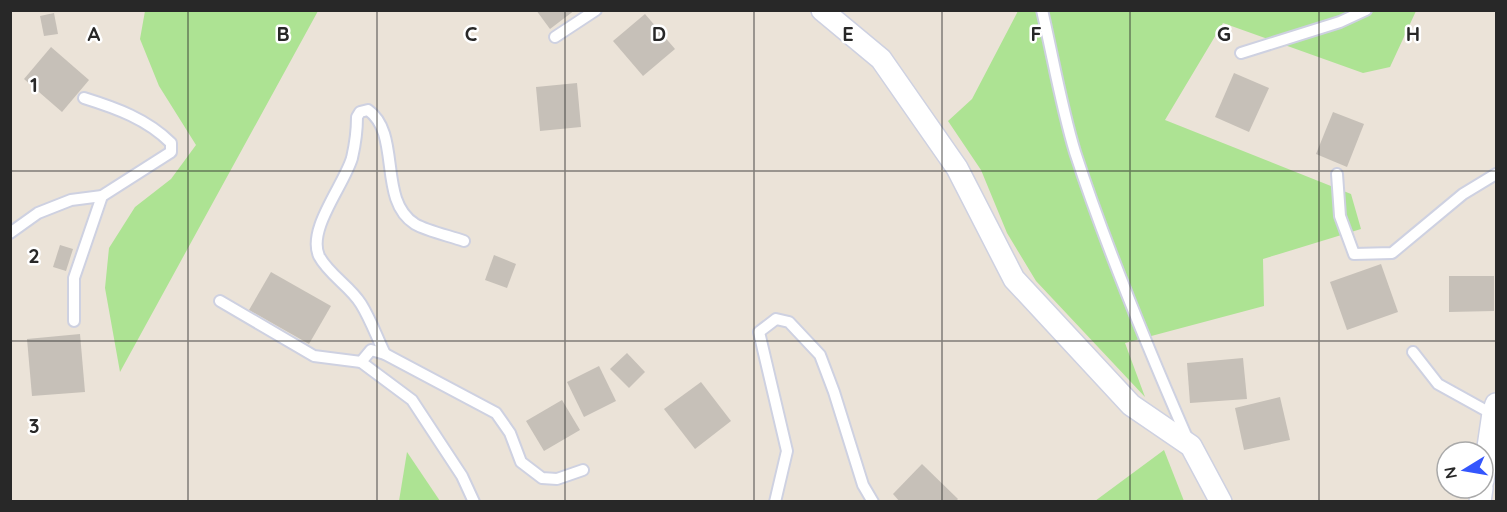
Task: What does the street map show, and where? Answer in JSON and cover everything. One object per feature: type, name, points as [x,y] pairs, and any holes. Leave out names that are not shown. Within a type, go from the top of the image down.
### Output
[{"type":"street","points":[[822,10],[881,58],[957,168],[1014,279],[1131,405],[1191,446],[1221,501]]},
{"type":"street","points":[[1490,440],[1495,411]]},
{"type":"lane","points":[[555,37],[596,10]]},
{"type":"lane","points":[[1042,10],[1075,150],[1104,232],[1191,446]]},
{"type":"lane","points":[[1242,53],[1340,22],[1366,10]]},
{"type":"lane","points":[[10,233],[38,213],[71,200],[102,195],[171,152],[171,143],[158,130],[122,110],[84,98]]},
{"type":"lane","points":[[385,354],[360,303],[327,267],[319,255],[316,241],[324,216],[336,195],[351,159],[357,117],[360,112],[368,110],[377,117],[382,128],[394,193],[404,214],[415,224],[464,241]]},
{"type":"lane","points":[[1337,174],[1341,216],[1354,254],[1392,253],[1463,194],[1497,174]]},
{"type":"lane","points":[[74,321],[74,278],[102,195]]},
{"type":"lane","points":[[220,301],[314,356],[361,362],[412,400],[462,476],[474,501]]},
{"type":"lane","points":[[774,501],[787,451],[759,332],[776,319],[789,322],[820,354],[863,485],[873,501]]},
{"type":"lane","points":[[361,362],[371,350],[385,354],[496,413],[510,433],[521,462],[542,478],[557,479],[583,470]]},
{"type":"lane","points":[[1413,352],[1438,384],[1495,411]]},
{"type":"green space","points":[[145,11],[318,11],[120,372],[105,288],[109,248],[135,207],[171,179],[196,145],[159,86],[140,39]]},
{"type":"green space","points":[[1018,11],[1416,11],[1390,67],[1363,73],[1223,23],[1165,120],[1351,194],[1361,229],[1263,259],[1264,306],[1125,343],[1145,397],[1036,281],[1007,233],[981,170],[948,121],[972,99]]},
{"type":"green space","points":[[1164,450],[1184,501],[1095,501]]},
{"type":"green space","points":[[407,452],[440,501],[399,501]]},
{"type":"building","points":[[536,10],[575,10],[550,29]]},
{"type":"building","points":[[54,13],[58,34],[44,36],[40,16]]},
{"type":"building","points":[[645,14],[675,49],[643,76],[613,41]]},
{"type":"building","points":[[51,47],[89,80],[62,112],[24,79]]},
{"type":"building","points":[[1234,73],[1269,88],[1249,132],[1215,117]]},
{"type":"building","points":[[577,83],[581,127],[540,131],[536,87]]},
{"type":"building","points":[[1333,112],[1364,124],[1347,167],[1316,154]]},
{"type":"building","points":[[60,245],[73,249],[66,271],[53,267]]},
{"type":"building","points":[[494,255],[516,264],[507,288],[485,280]]},
{"type":"building","points":[[1381,264],[1398,312],[1347,330],[1330,282]]},
{"type":"building","points":[[271,272],[331,306],[309,344],[249,310]]},
{"type":"building","points":[[1449,276],[1494,276],[1494,311],[1449,312]]},
{"type":"building","points":[[80,334],[85,392],[32,396],[27,339]]},
{"type":"building","points":[[627,353],[645,372],[629,388],[610,369]]},
{"type":"building","points":[[1243,358],[1247,399],[1190,403],[1187,363]]},
{"type":"building","points":[[599,366],[616,401],[584,417],[567,382]]},
{"type":"building","points":[[701,382],[731,421],[695,449],[664,409]]},
{"type":"building","points":[[1280,397],[1290,440],[1244,450],[1235,408]]},
{"type":"building","points":[[562,400],[580,430],[544,451],[526,421]]},
{"type":"building","points":[[922,464],[958,499],[955,502],[900,502],[893,494]]}]
